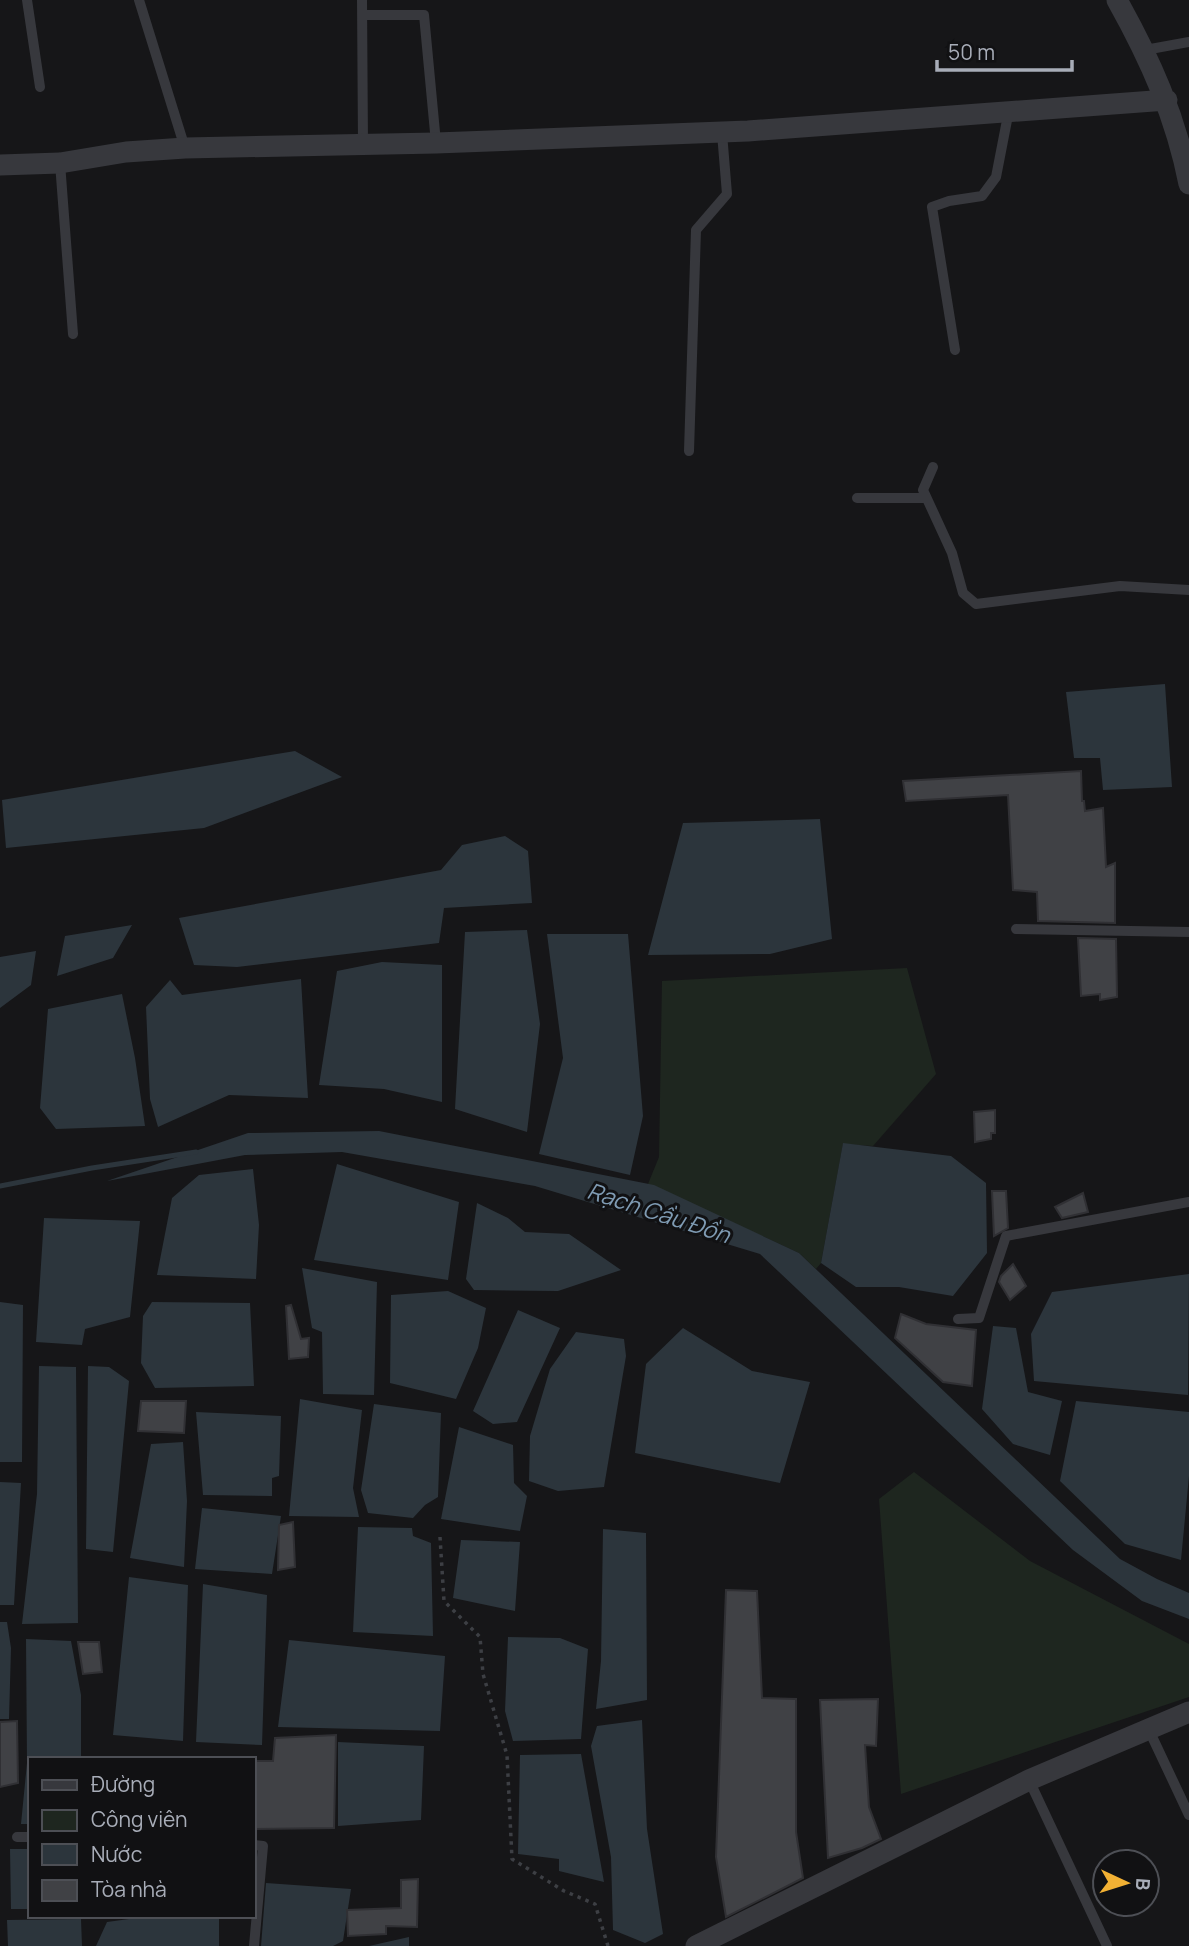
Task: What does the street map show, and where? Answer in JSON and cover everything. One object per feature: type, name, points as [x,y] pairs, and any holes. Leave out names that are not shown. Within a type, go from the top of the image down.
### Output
[{"type":"street","points":[[1117,0],[1145,50],[1167,100],[1186,156],[1189,184]]},
{"type":"street","points":[[0,165],[60,163],[126,152],[185,148],[436,144],[722,133],[1167,100]]},
{"type":"street","points":[[696,1946],[1030,1780],[1189,1712]]},
{"type":"lane","points":[[27,0],[40,87]]},
{"type":"lane","points":[[139,0],[185,148]]},
{"type":"lane","points":[[362,0],[363,144]]},
{"type":"lane","points":[[364,15],[424,15],[436,144]]},
{"type":"lane","points":[[1145,50],[1189,42]]},
{"type":"lane","points":[[955,350],[932,207],[949,201],[982,196],[996,177],[1009,110]]},
{"type":"lane","points":[[689,450],[695,230],[727,194],[722,133]]},
{"type":"lane","points":[[60,163],[73,334]]},
{"type":"lane","points":[[933,467],[922,490],[952,553],[963,593],[976,604],[1119,586],[1189,590]]},
{"type":"lane","points":[[856,498],[926,498]]},
{"type":"lane","points":[[1016,929],[1189,932]]},
{"type":"lane","points":[[958,1319],[979,1318],[1006,1236],[1189,1202]]},
{"type":"lane","points":[[1148,1728],[1189,1815]]},
{"type":"lane","points":[[1030,1780],[1107,1946]]},
{"type":"lane","points":[[17,1837],[28,1837]]},
{"type":"lane","points":[[254,1946],[263,1846],[256,1845]]},
{"type":"path","points":[[440,1537],[444,1601],[480,1637],[483,1674],[507,1755],[512,1859],[564,1891],[595,1904],[608,1946]]},
{"type":"green space","points":[[907,968],[936,1074],[873,1146],[843,1144],[821,1263],[816,1269],[799,1253],[648,1184],[659,1157],[662,981]]},
{"type":"green space","points":[[914,1472],[1030,1561],[1189,1644],[1189,1697],[901,1794],[879,1499]]},
{"type":"water","points":[[1165,684],[1172,787],[1103,790],[1100,758],[1074,758],[1066,692]]},
{"type":"water","points":[[295,751],[342,777],[204,828],[6,848],[2,800]]},
{"type":"water","points":[[820,819],[832,939],[770,954],[648,955],[683,823]]},
{"type":"water","points":[[505,836],[528,851],[532,903],[444,908],[439,943],[237,967],[194,965],[179,918],[441,870],[462,845]]},
{"type":"water","points":[[132,925],[113,958],[57,976],[65,936]]},
{"type":"water","points":[[527,930],[540,1024],[527,1132],[455,1109],[465,932]]},
{"type":"water","points":[[547,934],[628,934],[643,1116],[630,1175],[539,1154],[563,1058]]},
{"type":"water","points":[[36,951],[31,985],[0,1008],[0,957]]},
{"type":"water","points":[[382,962],[442,965],[442,1102],[384,1089],[319,1085],[337,971]]},
{"type":"water","points":[[301,979],[308,1098],[229,1095],[158,1127],[150,1099],[146,1007],[170,980],[182,995]]},
{"type":"water","points":[[122,994],[145,1126],[56,1129],[40,1108],[48,1009]]},
{"type":"water","points":[[379,1131],[654,1185],[799,1253],[1120,1559],[1189,1593],[1189,1619],[1142,1601],[1073,1550],[760,1254],[535,1186],[342,1152],[245,1155],[107,1181],[248,1133]]},
{"type":"water","points":[[843,1143],[951,1156],[986,1183],[987,1253],[953,1296],[899,1287],[856,1287],[821,1263]]},
{"type":"water","points":[[337,1164],[459,1202],[448,1280],[314,1260]]},
{"type":"water","points":[[253,1169],[259,1225],[256,1279],[157,1275],[172,1198],[199,1175]]},
{"type":"water","points":[[477,1203],[508,1218],[525,1232],[569,1234],[621,1270],[558,1291],[474,1290],[466,1279]]},
{"type":"water","points":[[44,1218],[140,1221],[130,1317],[85,1329],[82,1345],[36,1342]]},
{"type":"water","points":[[302,1268],[377,1282],[374,1395],[323,1394],[322,1332],[312,1328]]},
{"type":"water","points":[[1189,1274],[1188,1395],[1034,1381],[1031,1334],[1052,1292]]},
{"type":"water","points":[[448,1291],[486,1308],[478,1348],[456,1399],[390,1383],[391,1295]]},
{"type":"water","points":[[0,1302],[23,1305],[22,1462],[0,1462]]},
{"type":"water","points":[[152,1302],[250,1303],[254,1386],[155,1388],[141,1363],[143,1316]]},
{"type":"water","points":[[518,1310],[560,1328],[517,1422],[493,1424],[473,1411]]},
{"type":"water","points":[[993,1326],[1016,1328],[1028,1392],[1062,1401],[1050,1455],[1013,1444],[982,1409]]},
{"type":"water","points":[[683,1328],[752,1371],[810,1382],[780,1483],[635,1453],[646,1364]]},
{"type":"water","points":[[576,1332],[624,1339],[626,1356],[604,1487],[558,1491],[529,1481],[530,1436],[550,1369]]},
{"type":"water","points":[[39,1366],[76,1367],[78,1623],[22,1624],[37,1494]]},
{"type":"water","points":[[88,1366],[109,1367],[129,1381],[113,1552],[86,1549]]},
{"type":"water","points":[[300,1399],[362,1410],[353,1488],[359,1517],[289,1516]]},
{"type":"water","points":[[1076,1401],[1189,1412],[1189,1476],[1181,1560],[1125,1544],[1060,1481]]},
{"type":"water","points":[[374,1404],[441,1413],[438,1497],[425,1505],[413,1518],[368,1513],[361,1490]]},
{"type":"water","points":[[196,1412],[281,1416],[279,1476],[272,1478],[272,1496],[203,1495]]},
{"type":"water","points":[[459,1427],[513,1445],[514,1483],[527,1496],[520,1531],[441,1519]]},
{"type":"water","points":[[183,1442],[187,1501],[184,1567],[130,1558],[151,1444]]},
{"type":"water","points":[[0,1482],[21,1483],[14,1605],[0,1605]]},
{"type":"water","points":[[202,1508],[281,1516],[272,1574],[195,1569]]},
{"type":"water","points":[[358,1527],[412,1528],[413,1536],[431,1543],[433,1636],[353,1632]]},
{"type":"water","points":[[603,1529],[646,1533],[647,1700],[596,1709],[601,1661]]},
{"type":"water","points":[[461,1540],[520,1542],[515,1611],[453,1598]]},
{"type":"water","points":[[129,1577],[188,1585],[183,1741],[113,1735]]},
{"type":"water","points":[[203,1584],[267,1595],[262,1745],[196,1742]]},
{"type":"water","points":[[0,1622],[7,1622],[11,1648],[9,1719],[0,1719]]},
{"type":"water","points":[[508,1637],[560,1638],[588,1649],[581,1739],[513,1741],[505,1711]]},
{"type":"water","points":[[26,1639],[71,1641],[81,1695],[81,1757],[28,1757],[28,1824],[21,1824],[27,1763]]},
{"type":"water","points":[[289,1640],[445,1656],[440,1731],[278,1727]]},
{"type":"water","points":[[642,1720],[647,1829],[663,1934],[645,1943],[613,1930],[611,1857],[591,1746],[597,1726]]},
{"type":"water","points":[[338,1742],[424,1746],[421,1820],[338,1826]]},
{"type":"water","points":[[581,1754],[604,1882],[559,1871],[559,1859],[518,1854],[520,1755]]},
{"type":"water","points":[[10,1849],[28,1849],[28,1909],[11,1909]]},
{"type":"water","points":[[266,1883],[351,1889],[343,1941],[333,1946],[261,1946]]},
{"type":"water","points":[[136,1918],[219,1918],[219,1946],[96,1946],[107,1922]]},
{"type":"water","points":[[81,1919],[82,1946],[8,1946],[7,1920]]},
{"type":"water","points":[[409,1937],[409,1946],[369,1946]]},
{"type":"building","points":[[1081,771],[1085,811],[1103,808],[1106,867],[1115,863],[1115,923],[1038,921],[1037,892],[1013,890],[1008,795],[906,801],[903,781]]},
{"type":"building","points":[[1078,938],[1116,939],[1117,997],[1100,1000],[1100,994],[1081,996]]},
{"type":"building","points":[[995,1110],[995,1133],[991,1133],[991,1139],[975,1142],[974,1112]]},
{"type":"building","points":[[992,1191],[1006,1191],[1008,1228],[994,1236]]},
{"type":"building","points":[[1083,1193],[1088,1212],[1062,1218],[1055,1207]]},
{"type":"building","points":[[1013,1264],[1026,1286],[1010,1300],[999,1282],[1001,1276]]},
{"type":"building","points":[[291,1305],[301,1339],[309,1338],[308,1357],[289,1359],[286,1306]]},
{"type":"building","points":[[901,1314],[926,1324],[976,1330],[972,1386],[943,1382],[895,1338]]},
{"type":"building","points":[[141,1401],[186,1401],[184,1433],[138,1431]]},
{"type":"building","points":[[293,1522],[295,1567],[278,1570],[279,1525]]},
{"type":"building","points":[[726,1590],[757,1591],[762,1698],[796,1699],[796,1832],[803,1878],[726,1917],[716,1857]]},
{"type":"building","points":[[78,1642],[99,1642],[102,1672],[83,1674]]},
{"type":"building","points":[[878,1699],[876,1746],[865,1745],[869,1807],[881,1839],[828,1858],[820,1700]]},
{"type":"building","points":[[17,1721],[18,1783],[0,1787],[0,1722]]},
{"type":"building","points":[[336,1735],[334,1828],[256,1829],[256,1761],[273,1761],[275,1738]]},
{"type":"building","points":[[418,1879],[417,1927],[386,1926],[386,1934],[348,1936],[347,1910],[401,1908],[401,1880]]},
{"type":"waterway","name":"Rạch Cầu Đồn","points":[[0,1186],[196,1152]]}]
